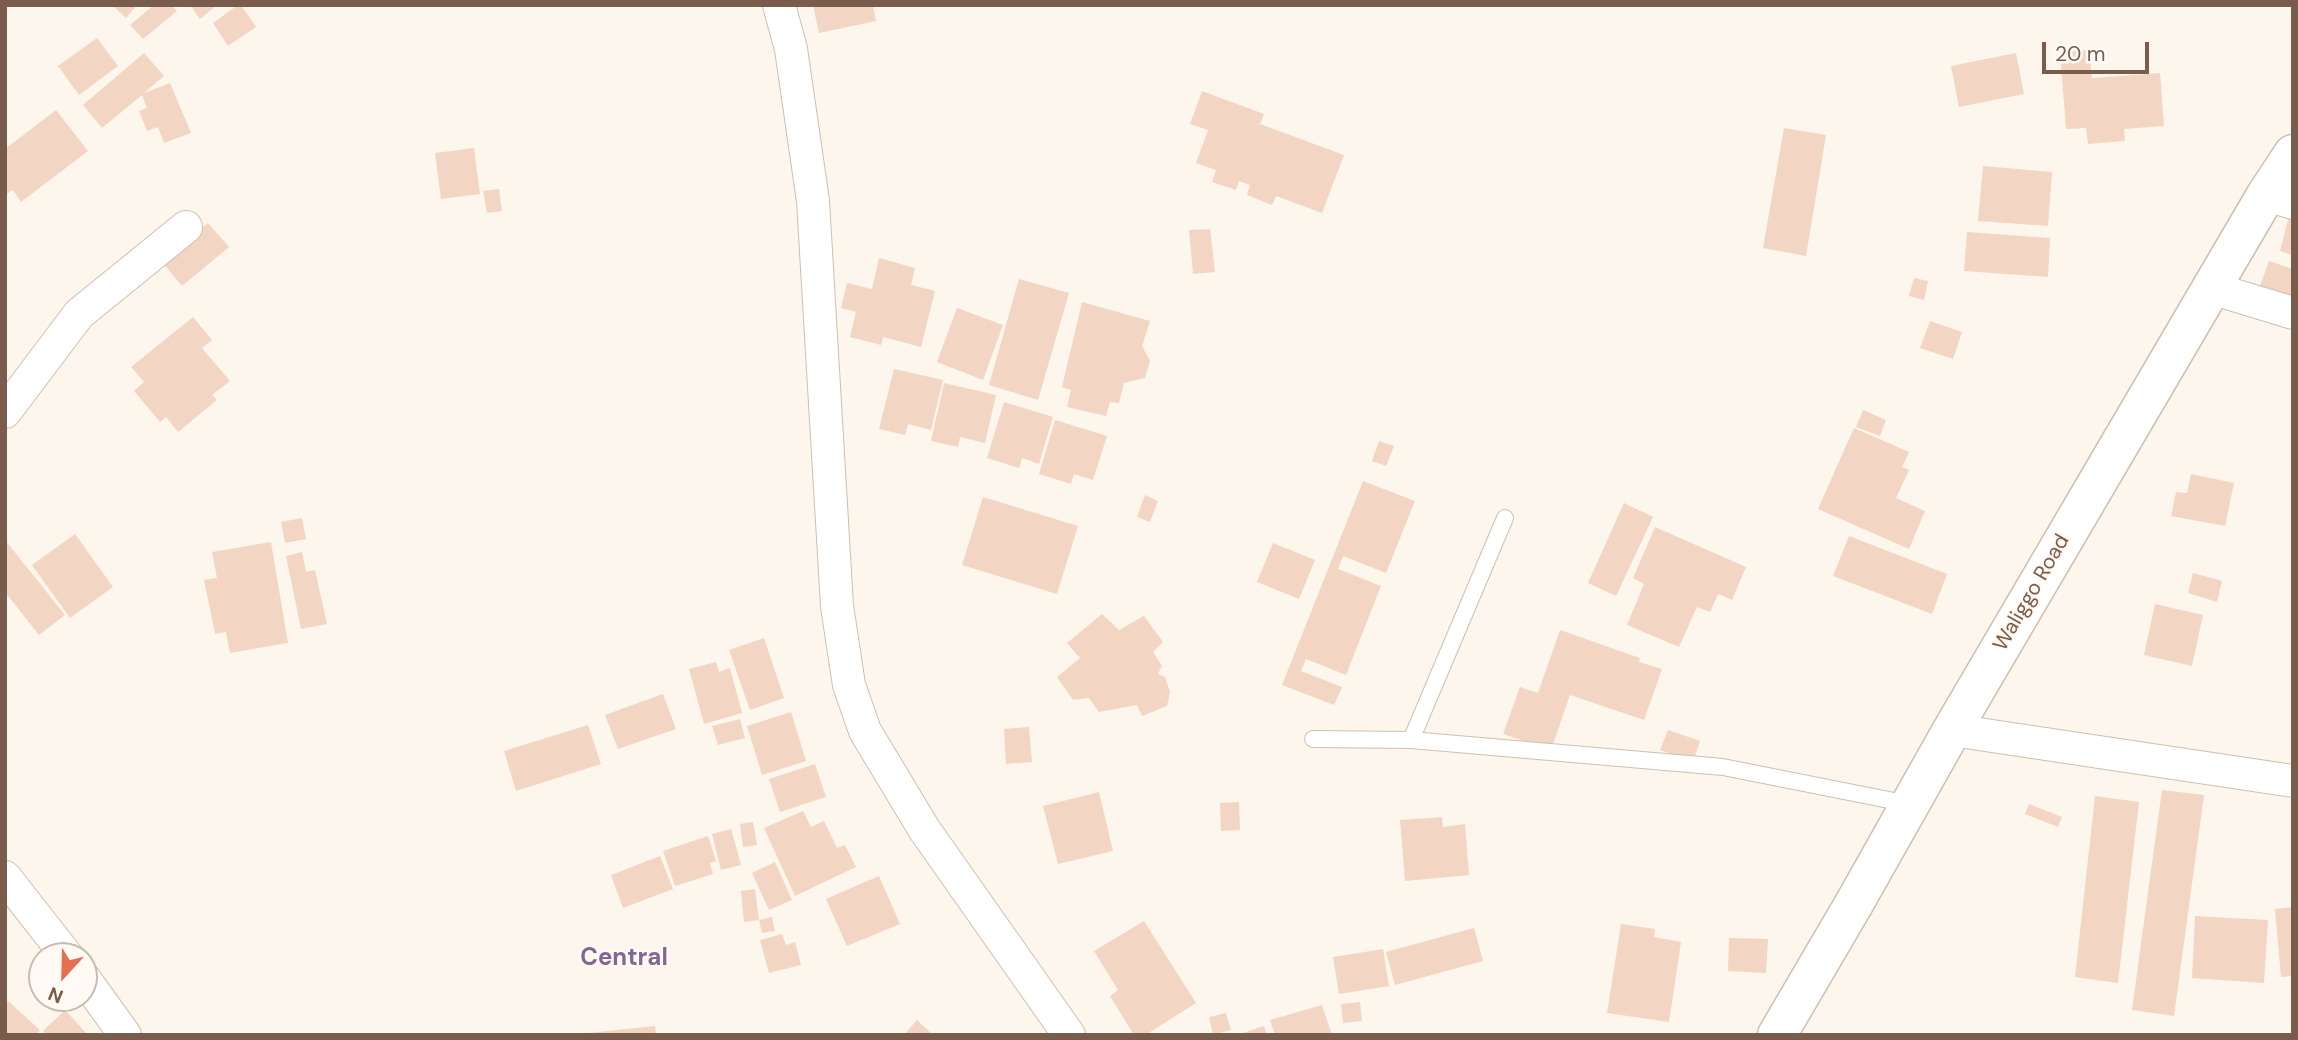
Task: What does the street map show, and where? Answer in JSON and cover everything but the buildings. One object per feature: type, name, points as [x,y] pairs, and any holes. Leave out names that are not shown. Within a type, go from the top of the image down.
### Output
[{"type":"street","points":[[779,5],[791,48],[813,201],[837,606],[849,685],[865,731],[924,829],[1069,1035]]},
{"type":"street","name":"Waliggo Road","points":[[1777,1035],[2211,288],[2280,199],[2293,154]]},
{"type":"street","points":[[5,412],[79,314],[186,227]]},
{"type":"street","points":[[2211,288],[2293,313]]},
{"type":"street","points":[[1952,730],[2293,781]]},
{"type":"street","points":[[5,877],[56,942]]},
{"type":"street","points":[[98,997],[125,1035]]},
{"type":"lane","points":[[1411,740],[1505,518]]},
{"type":"lane","points":[[1313,739],[1411,740],[1723,767],[1909,804]]},
{"type":"district","name":"Central","points":[[624,959]]}]
